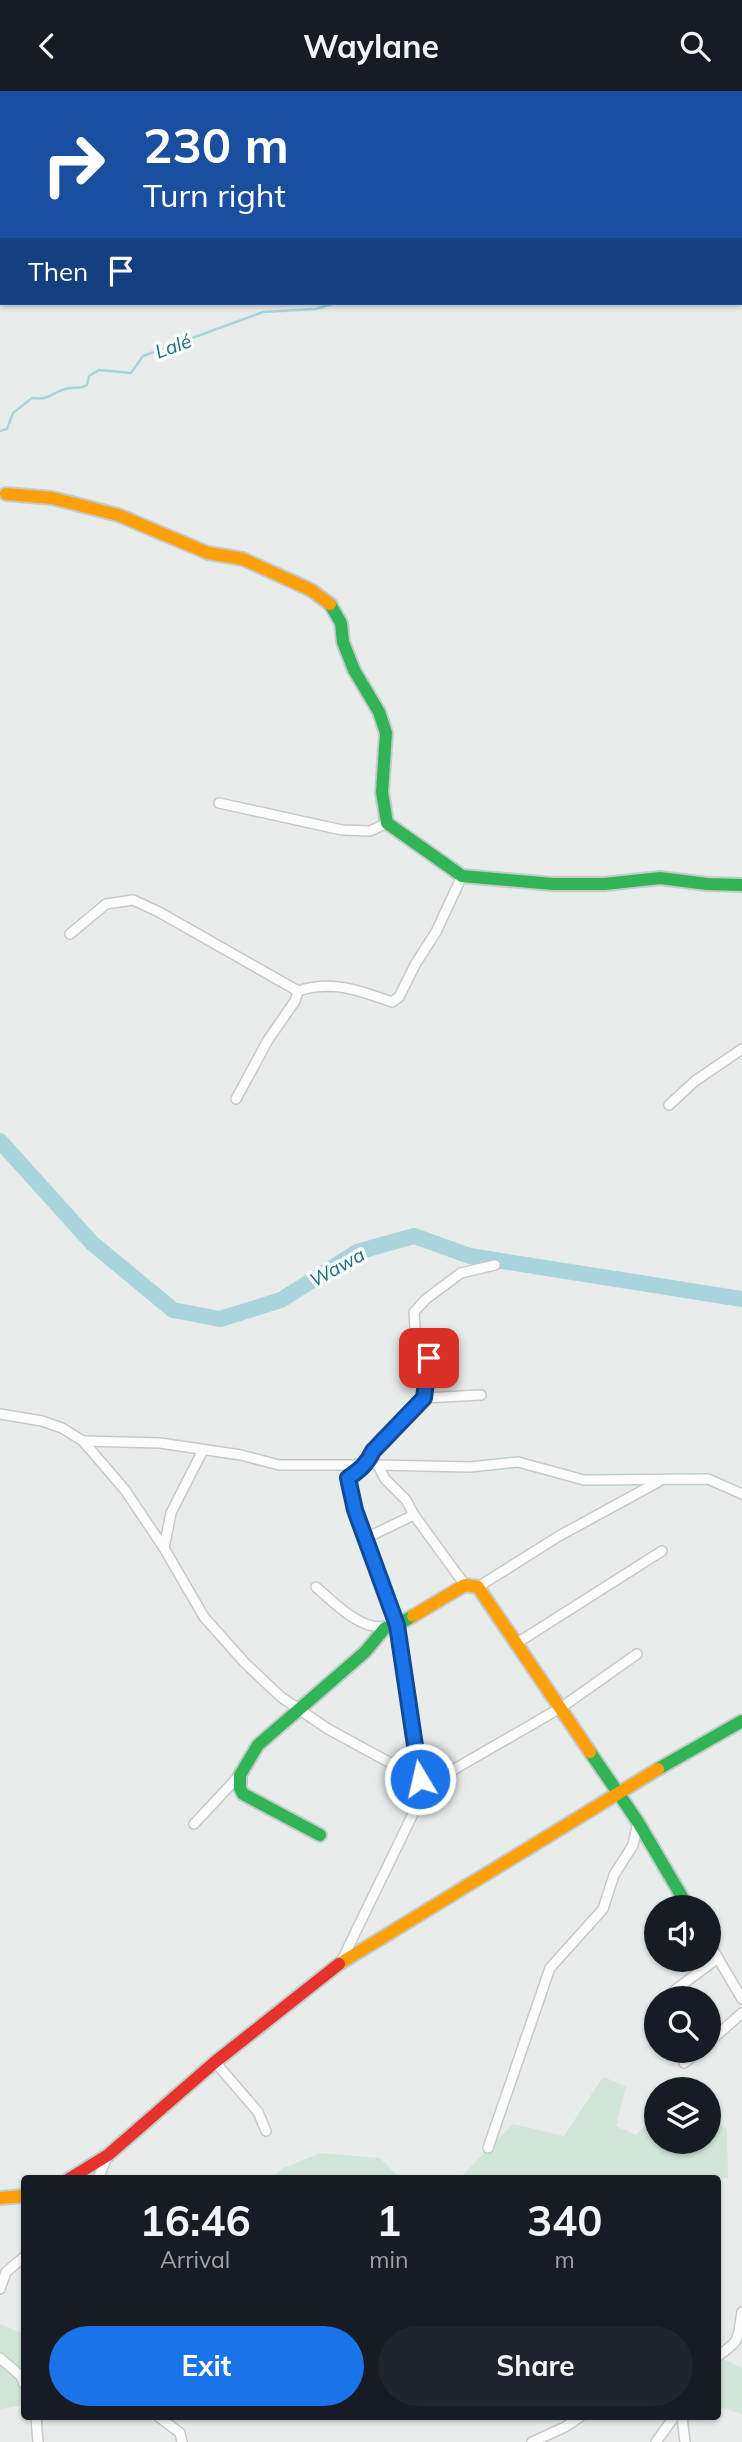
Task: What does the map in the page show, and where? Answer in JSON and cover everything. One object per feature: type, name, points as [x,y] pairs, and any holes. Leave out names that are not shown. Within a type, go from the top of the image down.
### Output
[{"type":"main road","points":[[6,494],[52,498],[118,515],[208,553],[243,559],[311,590],[330,603],[341,623],[343,642],[354,670],[379,712],[386,733],[382,792],[387,823],[461,876],[553,884],[605,884],[660,878],[742,885]]},
{"type":"main road","points":[[320,1835],[243,1794],[239,1789],[238,1777],[258,1745],[365,1652],[392,1623],[471,1586],[517,1643],[562,1707],[638,1822],[681,1895]]},
{"type":"main road","points":[[76,2175],[108,2155],[215,2062],[340,1963],[618,1793],[742,1721]]},
{"type":"main road","points":[[0,2198],[21,2196]]},
{"type":"street","points":[[219,803],[342,830],[370,831],[387,823]]},
{"type":"street","points":[[70,934],[106,904],[133,900],[159,912],[298,992],[331,985],[356,988],[391,1002],[399,997],[436,932],[461,876]]},
{"type":"street","points":[[236,1099],[298,992]]},
{"type":"street","points":[[669,1105],[695,1081],[742,1049]]},
{"type":"street","points":[[495,1265],[461,1273],[426,1299],[414,1312],[415,1329],[429,1358],[424,1398],[373,1451],[373,1463],[385,1479],[406,1500],[414,1515],[471,1586],[660,1480]]},
{"type":"street","points":[[424,1398],[481,1395]]},
{"type":"street","points":[[0,1414],[42,1421],[62,1428],[83,1441],[125,1490],[164,1548],[204,1617],[245,1663],[281,1697],[328,1729],[423,1782]]},
{"type":"street","points":[[83,1441],[160,1443],[241,1455],[279,1465],[373,1463],[470,1467],[518,1462],[584,1480],[708,1479],[742,1494]]},
{"type":"street","points":[[164,1548],[171,1513],[202,1450]]},
{"type":"street","points":[[340,1963],[423,1782],[392,1623],[355,1510],[348,1478],[373,1463]]},
{"type":"street","points":[[366,1538],[414,1515]]},
{"type":"street","points":[[517,1643],[662,1551]]},
{"type":"street","points":[[316,1587],[349,1614],[371,1626],[392,1623]]},
{"type":"street","points":[[423,1782],[562,1707],[637,1654]]},
{"type":"street","points":[[194,1824],[238,1777]]},
{"type":"street","points":[[488,2148],[550,1968],[603,1909],[614,1875],[633,1845],[638,1822]]},
{"type":"street","points":[[721,1963],[742,1999]]},
{"type":"street","points":[[680,1986],[699,1972]]},
{"type":"street","points":[[721,2031],[742,2013]]},
{"type":"street","points":[[215,2062],[258,2112],[266,2131]]},
{"type":"street","points":[[100,2175],[108,2155]]},
{"type":"street","points":[[103,2168],[106,2175]]},
{"type":"street","points":[[0,2289],[6,2272],[21,2260]]},
{"type":"street","points":[[721,2354],[736,2343],[741,2333],[742,2312]]},
{"type":"street","points":[[0,2358],[21,2376]]},
{"type":"street","points":[[36,2420],[38,2442]]},
{"type":"street","points":[[163,2420],[180,2433],[183,2442]]},
{"type":"street","points":[[531,2442],[576,2420]]},
{"type":"street","points":[[656,2442],[672,2420]]},
{"type":"street","points":[[682,2420],[685,2442]]},
{"type":"green space","points":[[603,2077],[626,2086],[616,2126],[636,2135],[644,2126],[644,2154],[721,2154],[721,2125],[727,2129],[728,2178],[721,2178],[721,2175],[463,2175],[513,2124],[564,2136]]},
{"type":"green space","points":[[321,2153],[380,2158],[397,2175],[275,2175],[281,2169]]},
{"type":"green space","points":[[0,2324],[21,2333],[21,2404],[0,2409]]},
{"type":"green space","points":[[721,2358],[742,2368],[742,2414],[721,2408]]},
{"type":"waterway","name":"Lalé","points":[[0,431],[7,429],[13,413],[32,398],[47,397],[65,389],[87,385],[89,376],[99,370],[131,373],[143,356],[263,312],[316,309],[329,305]]},
{"type":"waterway","name":"Wawa","points":[[0,1141],[92,1243],[173,1310],[220,1319],[281,1300],[357,1252],[414,1236],[470,1256],[742,1299]]},
{"type":"traffic: fast","points":[[330,604],[341,623],[343,642],[354,670],[379,712],[386,733],[382,792],[387,823],[462,876],[553,884],[605,884],[660,878],[742,885]]},
{"type":"traffic: fast","points":[[320,1835],[243,1794],[240,1775],[258,1745],[365,1652],[385,1628],[413,1616]]},
{"type":"traffic: fast","points":[[658,1769],[742,1721]]},
{"type":"traffic: fast","points":[[590,1752],[638,1822],[681,1895]]},
{"type":"traffic: slow","points":[[6,494],[52,498],[118,515],[208,553],[243,559],[311,590],[330,604]]},
{"type":"traffic: slow","points":[[413,1616],[465,1585],[478,1587],[590,1752]]},
{"type":"traffic: slow","points":[[339,1964],[658,1769]]},
{"type":"traffic: slow","points":[[0,2198],[21,2196]]},
{"type":"traffic: jam","points":[[76,2175],[108,2155],[215,2062],[339,1964]]},
{"type":"route","points":[[420,1779],[397,1625],[355,1510],[348,1478],[361,1470],[373,1451],[424,1398],[429,1358]]}]
